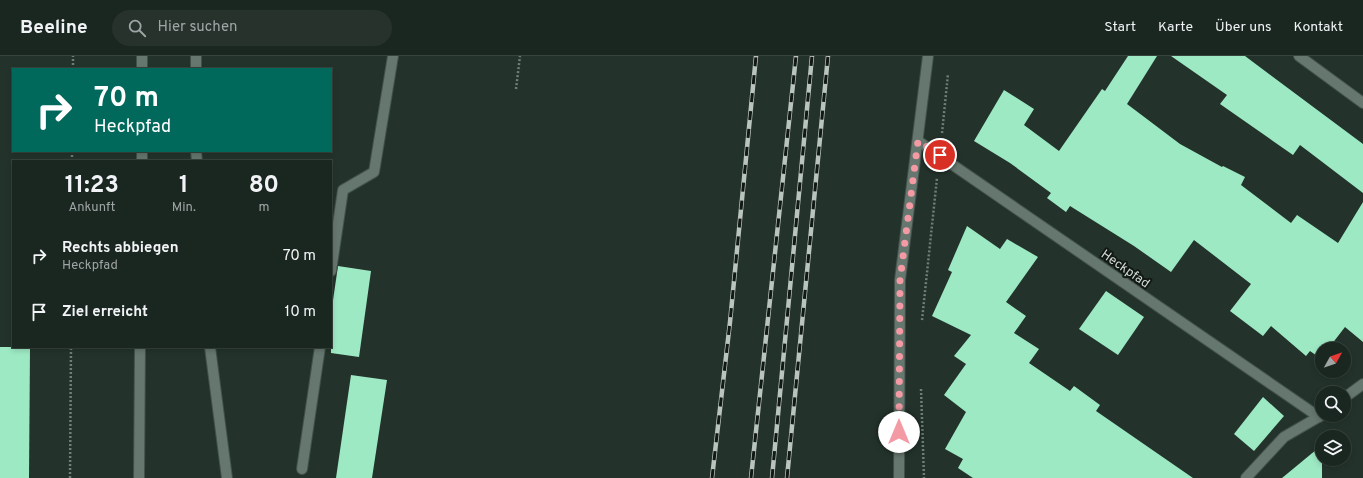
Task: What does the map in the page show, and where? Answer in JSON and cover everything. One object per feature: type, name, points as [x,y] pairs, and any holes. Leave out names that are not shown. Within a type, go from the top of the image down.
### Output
[{"type":"street","points":[[142,56],[142,68]]},
{"type":"street","points":[[196,56],[196,68]]},
{"type":"street","points":[[332,264],[343,190],[374,172],[393,56]]},
{"type":"street","points":[[899,478],[900,280],[928,56]]},
{"type":"street","points":[[1299,56],[1363,103]]},
{"type":"street","name":"Heckpfad","points":[[918,141],[1315,412]]},
{"type":"street","points":[[139,478],[140,348]]},
{"type":"street","points":[[210,348],[227,478]]},
{"type":"street","points":[[302,469],[320,348]]},
{"type":"street","points":[[1351,393],[1363,384]]},
{"type":"street","name":"Heckpfad","points":[[1246,478],[1284,437],[1315,419]]},
{"type":"path","points":[[73,56],[73,68]]},
{"type":"path","points":[[516,89],[520,56]]},
{"type":"path","points":[[921,321],[948,71]]},
{"type":"path","points":[[70,478],[71,348]]},
{"type":"path","points":[[921,383],[924,478]]},
{"type":"building","points":[[1128,56],[1157,56],[1127,104],[1180,144],[1222,167],[1223,166],[1245,177],[1241,185],[1291,223],[1297,215],[1338,243],[1363,202],[1363,342],[1345,327],[1333,342],[1315,342],[1315,354],[1310,351],[1306,356],[1271,326],[1263,336],[1230,311],[1251,284],[1194,240],[1171,272],[1134,246],[1070,206],[1066,212],[1047,198],[1051,193],[1010,163],[974,141],[1004,90],[1034,109],[1024,125],[1059,151],[1102,89],[1105,91]]},
{"type":"building","points":[[1171,56],[1245,56],[1363,144],[1363,193],[1300,145],[1293,155],[1220,104],[1227,95]]},
{"type":"building","points":[[967,226],[1000,249],[1007,239],[1038,257],[1006,302],[1026,316],[1014,333],[1039,349],[1029,363],[1070,391],[1074,386],[1100,405],[1096,411],[1193,478],[973,478],[958,468],[963,459],[945,449],[966,412],[944,395],[966,364],[954,356],[971,335],[932,316],[952,272],[948,270]]},
{"type":"building","points":[[338,266],[371,271],[359,357],[331,353],[332,307]]},
{"type":"building","points":[[1106,291],[1144,317],[1118,355],[1079,329]]},
{"type":"building","points":[[0,347],[30,348],[29,478],[0,478]]},
{"type":"building","points":[[351,375],[387,380],[372,478],[336,478]]},
{"type":"building","points":[[1263,397],[1284,416],[1254,451],[1234,434]]},
{"type":"building","points":[[1315,451],[1315,466],[1322,466],[1322,478],[1282,478]]},
{"type":"railway","points":[[712,478],[730,322],[756,56]]},
{"type":"railway","points":[[751,478],[796,56]]},
{"type":"railway","points":[[772,478],[812,56]]},
{"type":"railway","points":[[787,478],[828,56]]},
{"type":"route","points":[[899,432],[900,280],[918,141],[940,155]]}]
